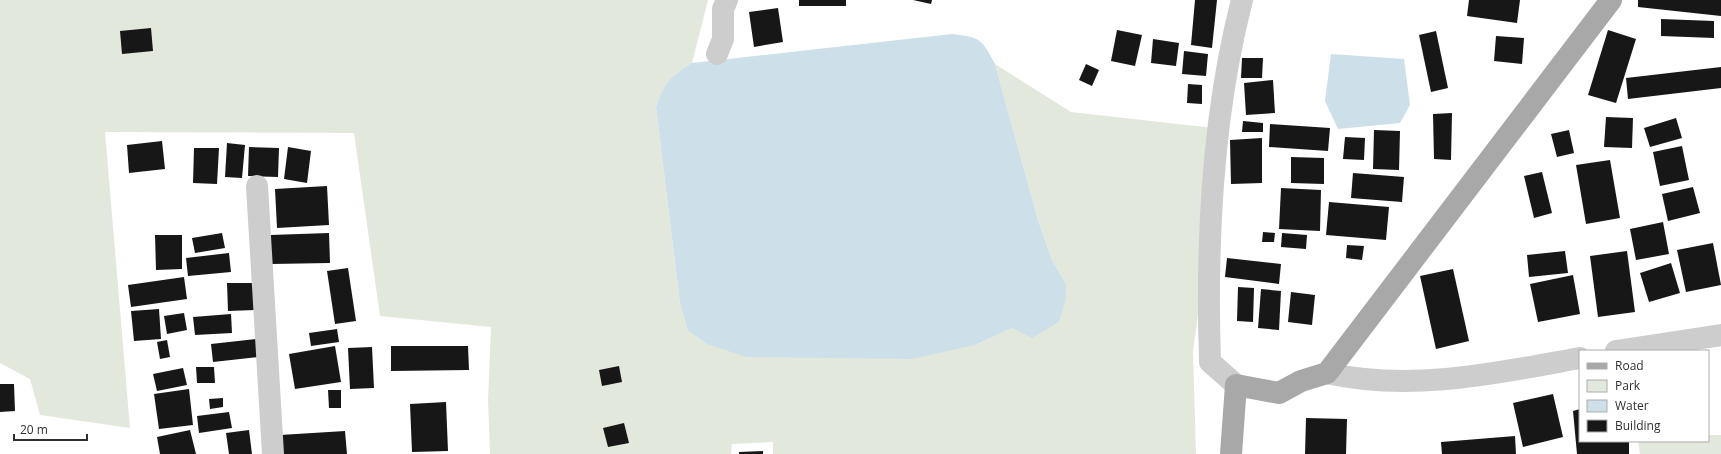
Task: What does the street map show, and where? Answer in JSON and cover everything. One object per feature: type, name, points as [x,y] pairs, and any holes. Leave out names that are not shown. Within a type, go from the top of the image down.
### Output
[{"type":"main road","points":[[1231,454],[1236,385],[1279,392],[1301,381],[1327,373],[1611,0]]},
{"type":"street","points":[[717,54],[723,39],[723,9],[727,0]]},
{"type":"street","points":[[1236,385],[1210,362],[1208,297],[1210,221],[1216,153],[1230,45],[1242,0]]},
{"type":"street","points":[[257,186],[273,454]]},
{"type":"street","points":[[1623,350],[1721,335]]},
{"type":"street","points":[[1327,373],[1356,380],[1403,382],[1482,375],[1579,358]]},
{"type":"green space","points":[[0,0],[708,0],[692,63],[673,76],[665,86],[656,107],[680,304],[688,331],[707,344],[975,345],[1012,328],[1066,284],[1052,260],[1038,220],[995,64],[1071,112],[1223,129],[1193,352],[1196,454],[773,454],[773,442],[732,444],[731,454],[490,454],[488,400],[491,327],[380,316],[354,133],[105,132],[130,428],[40,415],[30,379],[0,363]]},
{"type":"green space","points":[[1709,435],[1721,435],[1721,454],[1640,454],[1638,442],[1709,442]]},
{"type":"water","points":[[952,34],[969,36],[979,41],[987,49],[995,64],[1038,220],[1052,260],[1066,284],[1066,299],[1059,322],[1032,338],[1012,328],[975,345],[912,359],[746,357],[707,344],[688,331],[680,304],[656,107],[665,86],[673,76],[692,63]]},
{"type":"water","points":[[1331,54],[1404,59],[1410,105],[1400,123],[1338,129],[1325,101]]},
{"type":"building","points":[[799,0],[846,0],[846,6],[799,6]]},
{"type":"building","points":[[913,0],[932,0],[931,4]]},
{"type":"building","points":[[1195,0],[1217,0],[1212,48],[1191,45]]},
{"type":"building","points":[[1469,0],[1520,0],[1517,23],[1467,16]]},
{"type":"building","points":[[1638,0],[1721,0],[1721,16],[1638,7]]},
{"type":"building","points":[[778,8],[783,42],[754,47],[749,12]]},
{"type":"building","points":[[1661,19],[1714,21],[1714,38],[1661,36]]},
{"type":"building","points":[[151,28],[153,51],[122,54],[120,31]]},
{"type":"building","points":[[1117,30],[1142,35],[1135,66],[1111,61]]},
{"type":"building","points":[[1608,30],[1636,39],[1616,103],[1588,95]]},
{"type":"building","points":[[1436,31],[1448,88],[1431,92],[1419,35]]},
{"type":"building","points":[[1496,36],[1524,38],[1522,64],[1494,61]]},
{"type":"building","points":[[1153,39],[1179,43],[1176,66],[1151,63]]},
{"type":"building","points":[[1184,51],[1208,54],[1206,76],[1182,74]]},
{"type":"building","points":[[1242,58],[1263,58],[1262,78],[1241,78]]},
{"type":"building","points":[[1086,64],[1099,70],[1092,86],[1079,80]]},
{"type":"building","points":[[1721,67],[1721,88],[1628,99],[1626,78]]},
{"type":"building","points":[[1273,80],[1275,113],[1246,115],[1244,83]]},
{"type":"building","points":[[1188,84],[1202,85],[1202,104],[1187,103]]},
{"type":"building","points":[[1452,113],[1451,160],[1434,159],[1433,114]]},
{"type":"building","points":[[1606,117],[1633,118],[1632,148],[1604,147]]},
{"type":"building","points":[[1676,118],[1682,138],[1650,147],[1644,128]]},
{"type":"building","points":[[1243,121],[1263,123],[1263,132],[1242,132]]},
{"type":"building","points":[[1270,124],[1330,128],[1328,151],[1269,147]]},
{"type":"building","points":[[1374,130],[1400,131],[1399,170],[1373,169]]},
{"type":"building","points":[[1569,130],[1574,153],[1557,157],[1551,134]]},
{"type":"building","points":[[1345,137],[1365,138],[1364,160],[1343,159]]},
{"type":"building","points":[[1262,138],[1262,183],[1231,184],[1230,140]]},
{"type":"building","points":[[162,141],[165,169],[129,173],[127,145]]},
{"type":"building","points":[[227,143],[245,145],[242,178],[225,177]]},
{"type":"building","points":[[1682,146],[1689,180],[1660,186],[1653,152]]},
{"type":"building","points":[[249,147],[279,148],[278,177],[248,176]]},
{"type":"building","points":[[288,147],[311,151],[307,183],[284,179]]},
{"type":"building","points":[[194,148],[219,148],[217,184],[193,183]]},
{"type":"building","points":[[1291,157],[1324,158],[1324,184],[1291,183]]},
{"type":"building","points":[[1610,160],[1620,218],[1586,224],[1576,165]]},
{"type":"building","points":[[1542,172],[1552,213],[1534,218],[1524,176]]},
{"type":"building","points":[[1353,173],[1404,177],[1402,202],[1351,198]]},
{"type":"building","points":[[327,186],[329,225],[277,228],[275,189]]},
{"type":"building","points":[[1693,187],[1700,213],[1668,221],[1662,194]]},
{"type":"building","points":[[1281,188],[1321,190],[1320,231],[1279,229]]},
{"type":"building","points":[[1329,202],[1389,207],[1386,240],[1326,235]]},
{"type":"building","points":[[1663,222],[1669,254],[1636,260],[1630,229]]},
{"type":"building","points":[[1263,232],[1275,233],[1274,242],[1262,242]]},
{"type":"building","points":[[222,233],[225,248],[195,253],[192,238]]},
{"type":"building","points":[[329,233],[330,263],[271,264],[270,235]]},
{"type":"building","points":[[1282,233],[1307,235],[1306,249],[1281,247]]},
{"type":"building","points":[[155,235],[182,235],[182,269],[156,270]]},
{"type":"building","points":[[1713,243],[1721,285],[1686,292],[1677,250]]},
{"type":"building","points":[[1347,245],[1364,246],[1362,260],[1346,258]]},
{"type":"building","points":[[1565,251],[1568,273],[1529,277],[1527,255]]},
{"type":"building","points":[[1627,251],[1635,312],[1598,317],[1590,256]]},
{"type":"building","points":[[229,253],[231,272],[188,276],[186,258]]},
{"type":"building","points":[[1227,258],[1281,264],[1279,284],[1225,277]]},
{"type":"building","points":[[1671,263],[1680,293],[1649,302],[1640,273]]},
{"type":"building","points":[[348,268],[356,321],[335,324],[327,271]]},
{"type":"building","points":[[1453,269],[1469,341],[1436,349],[1420,276]]},
{"type":"building","points":[[1573,275],[1580,314],[1538,322],[1530,284]]},
{"type":"building","points":[[184,277],[187,299],[131,307],[128,285]]},
{"type":"building","points":[[227,283],[255,283],[255,310],[228,311]]},
{"type":"building","points":[[1238,287],[1254,288],[1253,322],[1237,321]]},
{"type":"building","points":[[1261,289],[1281,291],[1279,330],[1258,328]]},
{"type":"building","points":[[1291,292],[1315,295],[1312,325],[1288,322]]},
{"type":"building","points":[[159,309],[161,339],[134,341],[131,311]]},
{"type":"building","points":[[184,313],[187,330],[167,334],[164,316]]},
{"type":"building","points":[[231,314],[232,333],[195,335],[193,317]]},
{"type":"building","points":[[337,329],[339,342],[311,346],[309,333]]},
{"type":"building","points":[[257,339],[259,357],[213,362],[211,344]]},
{"type":"building","points":[[167,340],[170,357],[160,359],[157,342]]},
{"type":"building","points":[[335,346],[341,382],[295,389],[289,354]]},
{"type":"building","points":[[391,346],[468,346],[469,370],[391,371]]},
{"type":"building","points":[[372,347],[374,388],[350,389],[348,348]]},
{"type":"building","points":[[619,366],[622,382],[602,386],[599,370]]},
{"type":"building","points":[[196,367],[214,367],[215,383],[197,383]]},
{"type":"building","points":[[183,368],[187,385],[157,391],[153,374]]},
{"type":"building","points":[[0,384],[14,384],[15,411],[0,412]]},
{"type":"building","points":[[189,389],[193,425],[159,429],[154,394]]},
{"type":"building","points":[[328,390],[341,390],[341,408],[329,408]]},
{"type":"building","points":[[1553,394],[1563,437],[1523,447],[1513,403]]},
{"type":"building","points":[[223,398],[223,407],[210,409],[209,399]]},
{"type":"building","points":[[446,402],[448,451],[412,452],[410,404]]},
{"type":"building","points":[[1579,409],[1579,442],[1629,442],[1629,454],[1577,454],[1573,411]]},
{"type":"building","points":[[229,412],[232,428],[199,433],[197,416]]},
{"type":"building","points":[[1306,418],[1347,419],[1346,454],[1305,454]]},
{"type":"building","points":[[624,423],[629,443],[608,447],[603,428]]},
{"type":"building","points":[[190,430],[196,454],[160,454],[157,437]]},
{"type":"building","points":[[249,430],[252,454],[229,454],[226,433]]},
{"type":"building","points":[[345,431],[347,454],[281,454],[280,435]]},
{"type":"building","points":[[1515,436],[1516,454],[1442,454],[1441,442]]},
{"type":"building","points":[[763,451],[763,454],[739,454],[739,452]]}]
